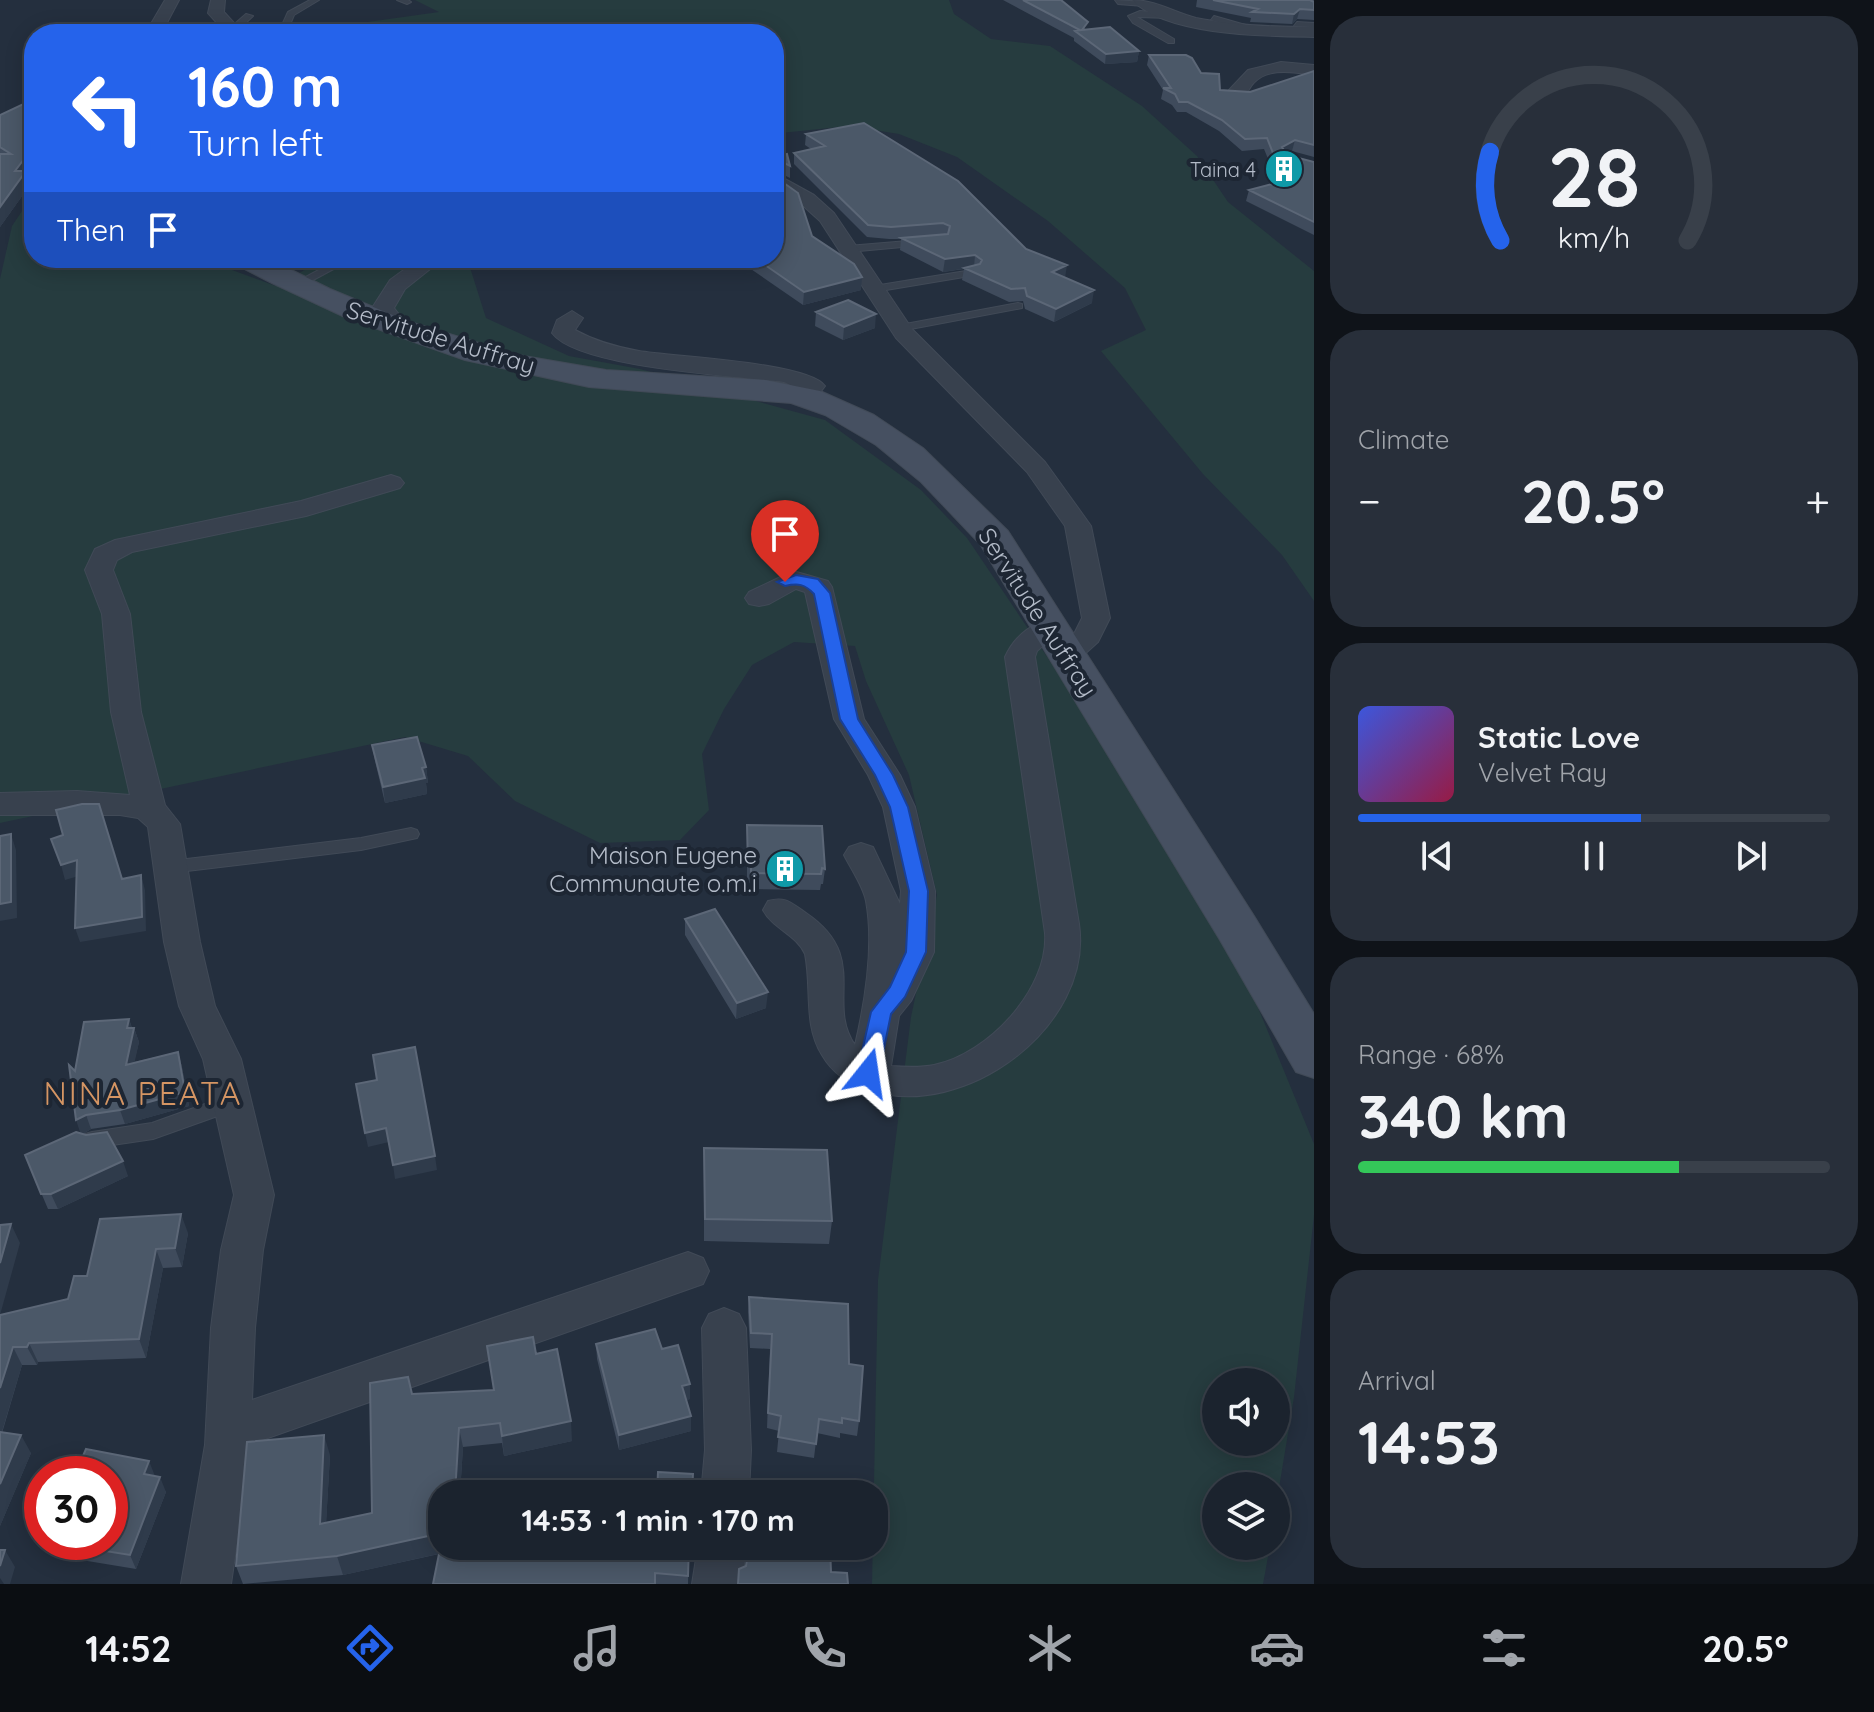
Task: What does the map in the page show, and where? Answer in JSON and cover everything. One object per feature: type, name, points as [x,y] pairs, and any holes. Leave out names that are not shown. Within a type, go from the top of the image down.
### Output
[{"type":"street","points":[[159,24],[172,0]]},
{"type":"street","points":[[218,0],[216,13],[227,24]]},
{"type":"street","points":[[1142,2],[1174,16],[1246,28],[1314,32]]},
{"type":"street","points":[[1239,95],[1237,90],[1247,78],[1264,68],[1314,70]]},
{"type":"street","points":[[780,910],[791,923],[818,941],[824,964],[832,1041],[842,1057],[868,1073],[911,1084],[937,1080],[968,1070],[1023,1029],[1047,1000],[1063,954],[1040,760],[1020,657],[1024,647],[1088,636],[1096,618],[1078,526],[1036,467],[900,328],[819,210],[784,186]]},
{"type":"street","name":"Servitude Auffray","points":[[264,268],[296,285],[397,326],[553,372],[653,385],[775,392],[805,397],[869,427],[912,456],[954,492],[995,539],[1237,928],[1314,1058]]},
{"type":"street","points":[[397,326],[383,308],[389,294],[405,276],[418,268]]},
{"type":"street","points":[[572,318],[563,333],[581,342],[627,355],[789,376],[813,386],[805,397]]},
{"type":"street","points":[[150,812],[126,712],[116,614],[99,570],[105,555],[124,546],[306,508],[391,483]]},
{"type":"street","points":[[759,598],[793,579],[818,587],[849,719],[884,775],[902,816],[918,891],[918,942],[898,991],[881,1012]]},
{"type":"street","points":[[0,804],[81,802],[137,807],[150,812],[164,824],[182,942],[197,1006],[222,1059],[254,1195],[242,1250],[233,1328],[229,1430],[206,1584]]},
{"type":"street","points":[[861,855],[883,899],[885,952],[881,1012],[868,1073]]},
{"type":"street","points":[[229,1430],[688,1271]]},
{"type":"street","points":[[724,1328],[728,1450],[726,1480]]},
{"type":"street","points":[[717,1584],[720,1560]]},
{"type":"lane","points":[[286,24],[291,14],[315,0]]},
{"type":"lane","points":[[1118,2],[1142,2]]},
{"type":"lane","points":[[1171,41],[1132,16],[1145,13],[1174,16]]},
{"type":"lane","points":[[242,24],[249,16]]},
{"type":"lane","points":[[1214,18],[1246,28]]},
{"type":"lane","points":[[1297,24],[1314,25]]},
{"type":"lane","points":[[848,249],[926,243]]},
{"type":"lane","points":[[296,285],[329,268]]},
{"type":"lane","points":[[874,289],[972,273]]},
{"type":"lane","points":[[900,328],[1018,306]]},
{"type":"lane","points":[[170,867],[361,844],[411,834]]},
{"type":"lane","points":[[92,1140],[153,1131],[234,1101]]},
{"type":"green space","points":[[415,0],[949,0],[954,14],[991,39],[1050,46],[1142,106],[1197,156],[1228,202],[1314,271],[1314,601],[1282,555],[1203,474],[1101,351],[1146,330],[1125,288],[1048,221],[957,157],[899,134],[849,126],[784,133],[784,24],[353,24],[439,12]]},
{"type":"green space","points":[[24,208],[24,268],[228,268],[276,286],[308,268],[470,268],[486,318],[569,356],[640,369],[825,420],[921,490],[967,538],[1054,667],[1250,988],[1314,1144],[1314,1215],[1290,1421],[1290,1368],[1202,1368],[1202,1456],[1284,1456],[1282,1472],[1202,1472],[1202,1560],[1267,1560],[1263,1584],[872,1584],[872,1560],[888,1560],[888,1480],[874,1480],[878,1280],[911,1017],[937,895],[909,775],[866,681],[855,646],[794,642],[752,665],[724,709],[702,754],[709,810],[680,840],[600,843],[515,801],[468,756],[405,737],[0,823],[0,279],[12,226]]},
{"type":"building","points":[[1023,0],[1061,0],[1088,22],[1082,30],[1110,27],[1139,51],[1106,54],[1075,31],[1080,30]]},
{"type":"building","points":[[1213,0],[1310,0],[1314,2],[1314,10],[1300,9],[1294,14],[1252,12],[1258,9]]},
{"type":"building","points":[[1149,55],[1186,55],[1192,58],[1201,73],[1219,74],[1220,90],[1250,92],[1314,71],[1314,145],[1295,140],[1282,147],[1287,155],[1314,162],[1314,222],[1249,190],[1284,181],[1267,138],[1245,139],[1222,120],[1188,102],[1179,102],[1175,94],[1163,88],[1171,88]]},
{"type":"building","points":[[24,104],[24,159],[15,171],[24,171],[24,174],[0,207],[0,154],[11,154],[0,147],[0,115]]},
{"type":"building","points":[[864,123],[958,181],[1026,249],[1067,265],[1052,272],[1094,290],[1056,309],[1027,296],[1025,288],[1011,289],[964,268],[980,264],[982,260],[975,255],[945,259],[901,238],[948,234],[950,226],[943,223],[891,227],[868,225],[794,153],[825,146],[806,134]]},
{"type":"building","points":[[787,154],[790,166],[784,163],[784,155]]},
{"type":"building","points":[[784,183],[798,193],[812,236],[854,264],[862,277],[804,292],[769,268],[784,268]]},
{"type":"building","points":[[848,300],[876,314],[844,327],[816,312]]},
{"type":"building","points":[[417,737],[426,767],[422,768],[425,778],[383,787],[372,745]]},
{"type":"building","points":[[99,804],[122,879],[141,875],[142,917],[75,928],[77,860],[61,865],[51,839],[63,835],[56,810]]},
{"type":"building","name":"Maison Eugene Communaute o.m.i","points":[[747,825],[822,826],[825,869],[822,868],[821,874],[751,873],[751,867],[748,867]]},
{"type":"building","points":[[11,834],[11,902],[0,904],[0,836]]},
{"type":"building","points":[[715,909],[768,992],[737,1003],[685,919]]},
{"type":"building","points":[[129,1019],[127,1028],[134,1028],[126,1065],[178,1052],[185,1092],[76,1120],[69,1065],[75,1071],[84,1022]]},
{"type":"building","points":[[415,1047],[435,1156],[393,1165],[386,1128],[365,1133],[356,1084],[377,1080],[373,1055]]},
{"type":"building","points":[[76,1132],[86,1135],[107,1132],[123,1161],[51,1194],[41,1194],[25,1155]]},
{"type":"building","points":[[704,1148],[827,1150],[832,1221],[705,1219]]},
{"type":"building","points":[[181,1214],[175,1248],[156,1249],[139,1339],[29,1343],[27,1347],[13,1347],[0,1388],[0,1315],[68,1299],[74,1276],[87,1276],[100,1219]]},
{"type":"building","points":[[11,1224],[0,1263],[0,1225]]},
{"type":"building","points":[[749,1297],[848,1304],[849,1364],[863,1366],[859,1421],[842,1418],[842,1423],[819,1419],[816,1444],[778,1437],[781,1416],[768,1413],[772,1334],[751,1333]]},
{"type":"building","points":[[655,1329],[662,1349],[678,1345],[690,1384],[682,1386],[691,1416],[619,1435],[596,1344]]},
{"type":"building","points":[[533,1337],[536,1354],[557,1349],[571,1421],[502,1436],[500,1423],[459,1428],[456,1480],[428,1480],[428,1536],[337,1556],[236,1566],[247,1442],[324,1435],[320,1524],[372,1513],[370,1383],[408,1377],[412,1394],[494,1390],[487,1346]]},
{"type":"building","points":[[0,1432],[21,1435],[0,1484]]},
{"type":"building","points":[[86,1449],[123,1456],[83,1456]]},
{"type":"building","points":[[128,1457],[149,1461],[144,1474],[160,1477],[130,1555]]},
{"type":"building","points":[[658,1472],[693,1474],[693,1480],[658,1480]]},
{"type":"building","points":[[438,1560],[689,1560],[688,1576],[655,1573],[655,1584],[433,1584]]},
{"type":"building","points":[[747,1560],[831,1560],[831,1572],[847,1573],[848,1584],[738,1584],[739,1569],[746,1566]]},
{"type":"place","name":"Taina 4","points":[[1284,169]]},
{"type":"place","name":"Maison Eugene Communaute o.m.i","points":[[785,869]]},
{"type":"district","name":"NINA PEATA","points":[[143,1093]]},
{"type":"route","points":[[785,582],[796,579],[812,583],[822,593],[840,673],[840,689],[849,719],[884,775],[899,807],[918,891],[916,952],[898,991],[881,1012],[868,1073]]}]
